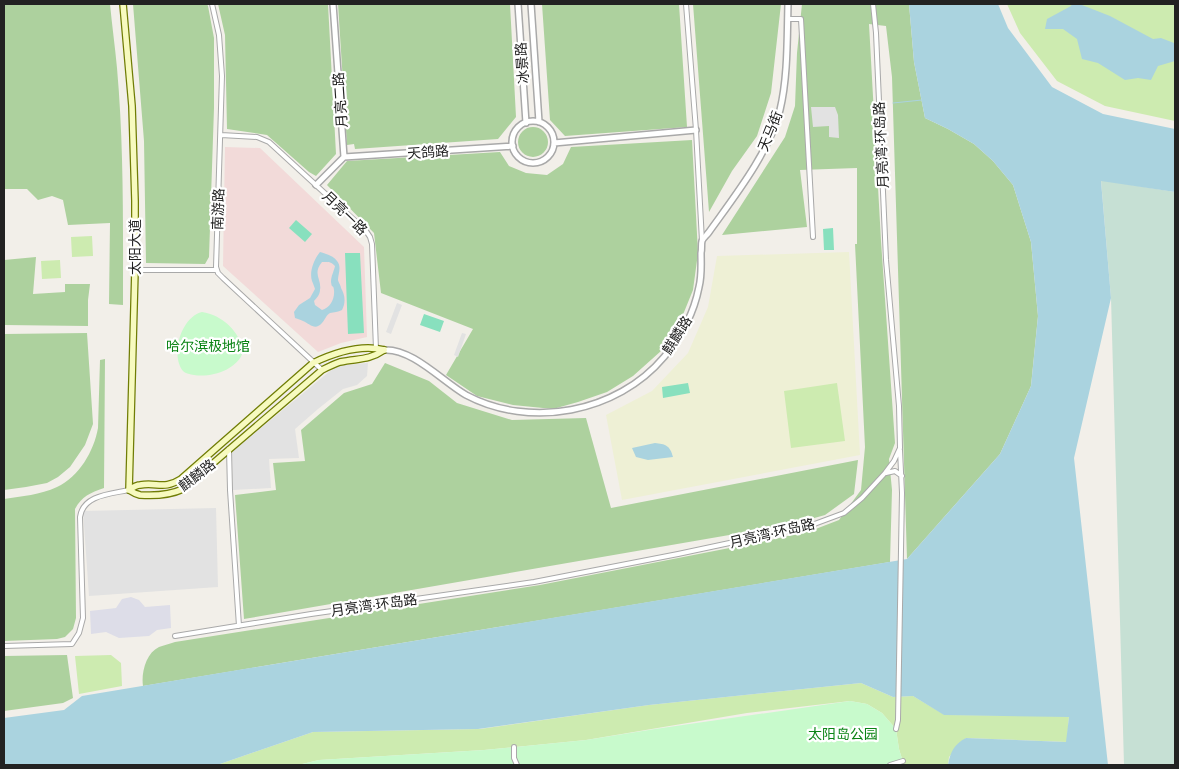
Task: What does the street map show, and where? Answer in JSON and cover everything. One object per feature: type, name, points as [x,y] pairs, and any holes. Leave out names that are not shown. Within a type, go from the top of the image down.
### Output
[{"type":"main road","name":"太阳大道","points":[[123,4],[132,106],[135,201],[129,490]]},
{"type":"main road","name":"麒麟路","points":[[364,348],[384,350],[376,356],[343,361],[322,370],[183,489],[167,494],[138,495],[129,490],[139,484],[172,484],[181,478],[313,363],[347,351],[364,348]]},
{"type":"street","name":"南游路","points":[[212,4],[219,35],[222,76],[217,270]]},
{"type":"street","name":"月亮二路","points":[[333,4],[344,157]]},
{"type":"street","name":"冰景路","points":[[518,4],[526,123]]},
{"type":"street","name":"冰景路","points":[[531,4],[540,122]]},
{"type":"street","name":"麒麟路","points":[[384,350],[398,352],[416,360],[428,367],[447,383],[480,401],[505,409],[532,413],[578,409],[595,403],[625,390],[645,376],[663,358],[679,336],[690,316],[697,297],[701,276],[702,241],[696,130],[686,4]]},
{"type":"street","name":"天马街","points":[[702,241],[758,162],[780,111],[784,86],[788,4]]},
{"type":"street","name":"月亮湾·环岛路","points":[[175,636],[534,582],[678,554],[809,526],[844,513],[862,498],[885,473],[894,461],[900,448],[899,406],[886,260],[876,33],[873,4]]},
{"type":"street","points":[[788,19],[801,19],[813,237]]},
{"type":"street","points":[[533,121],[540,122],[546,125],[554,136],[553,150],[550,156],[538,163],[525,162],[515,152],[513,146],[514,135],[521,125],[533,121]]},
{"type":"street","points":[[554,143],[696,130]]},
{"type":"street","name":"月亮一路","points":[[221,134],[263,139],[366,231],[372,244],[376,356]]},
{"type":"street","name":"天鸽路","points":[[344,157],[513,146]]},
{"type":"street","points":[[316,185],[344,157]]},
{"type":"street","points":[[134,270],[217,270],[222,278],[322,370]]},
{"type":"street","points":[[896,729],[898,720],[902,493],[900,448]]},
{"type":"street","points":[[229,449],[239,626]]},
{"type":"street","points":[[885,473],[895,471],[902,476]]},
{"type":"street","points":[[4,646],[72,644],[79,633],[83,618],[80,518],[82,508],[95,498],[129,490]]},
{"type":"street","points":[[514,747],[514,758],[517,765]]},
{"type":"street","points":[[890,765],[903,761]]},
{"type":"shaded area","points":[[811,107],[835,107],[838,115],[839,138],[829,137],[829,126],[813,127]]},
{"type":"shaded area","points":[[225,147],[260,148],[364,247],[367,337],[341,343],[318,352],[223,266]]},
{"type":"shaded area","points":[[397,303],[402,305],[391,334],[386,332]]},
{"type":"shaded area","points":[[462,333],[466,334],[458,357],[454,355]]},
{"type":"shaded area","points":[[368,363],[367,376],[357,385],[343,389],[295,429],[299,458],[269,459],[271,488],[233,490],[232,452],[330,371],[343,365]]},
{"type":"shaded area","points":[[216,508],[218,587],[89,596],[83,511]]},
{"type":"shaded area","points":[[131,597],[139,600],[145,607],[170,605],[171,628],[157,630],[149,636],[119,638],[106,632],[91,634],[90,611],[116,608],[122,599]]},
{"type":"green space","points":[[4,4],[110,4],[121,127],[123,305],[109,304],[110,223],[68,225],[63,200],[52,196],[38,200],[27,189],[4,189]]},
{"type":"green space","points":[[133,4],[207,4],[208,6],[214,38],[214,108],[209,257],[205,264],[146,263],[144,141]]},
{"type":"green space","points":[[218,4],[328,4],[336,154],[316,176],[267,135],[227,129],[225,35]]},
{"type":"green space","points":[[338,4],[510,4],[516,117],[498,139],[355,149],[354,144],[347,145]]},
{"type":"green space","points":[[542,4],[679,4],[687,127],[565,136],[550,120]]},
{"type":"green space","points":[[693,4],[781,4],[771,93],[757,136],[732,171],[709,212]]},
{"type":"green space","points":[[802,4],[909,4],[914,62],[925,118],[974,144],[993,161],[1013,185],[1031,242],[1038,316],[1031,386],[1000,454],[907,559],[892,77],[886,26],[869,24],[895,443],[889,459],[892,490],[890,562],[143,686],[145,664],[151,654],[159,647],[175,642],[540,585],[775,539],[813,530],[839,520],[861,490],[865,447],[855,244],[857,244],[857,168],[800,170],[807,227],[722,235],[785,137],[795,106],[797,53]]},
{"type":"green space","points":[[1007,4],[1175,4],[1175,121],[1105,106],[1057,81],[1020,33]]},
{"type":"green space","points":[[533,127],[544,131],[548,142],[544,153],[533,157],[522,153],[518,142],[522,131]]},
{"type":"green space","points":[[692,140],[698,253],[693,290],[680,322],[661,351],[633,376],[607,392],[553,409],[513,405],[477,396],[446,375],[473,329],[381,293],[374,233],[327,185],[347,161],[500,152],[509,166],[526,173],[547,175],[563,164],[571,147]]},
{"type":"green space","points":[[1101,180],[1175,192],[1175,765],[1124,765],[1111,298]]},
{"type":"green space","points":[[296,220],[312,234],[305,242],[289,228]]},
{"type":"green space","points":[[833,228],[834,250],[824,250],[823,229]]},
{"type":"green space","points":[[92,236],[93,256],[72,257],[71,237]]},
{"type":"green space","points":[[849,252],[860,455],[622,500],[606,415],[652,391],[688,353],[708,307],[717,256]]},
{"type":"green space","points":[[345,253],[360,253],[364,333],[348,334]]},
{"type":"green space","points":[[36,257],[33,294],[65,292],[65,284],[90,284],[88,326],[4,325],[4,260]]},
{"type":"green space","points":[[60,260],[61,278],[42,279],[41,261]]},
{"type":"green space","name":"哈尔滨极地馆","points":[[202,312],[223,320],[229,325],[238,337],[243,352],[235,364],[229,368],[215,374],[201,376],[188,374],[183,371],[179,364],[178,347],[183,329],[188,321]]},
{"type":"green space","points":[[424,314],[444,321],[440,332],[420,325]]},
{"type":"green space","points":[[87,333],[93,424],[85,445],[70,467],[58,477],[47,483],[4,490],[4,334]]},
{"type":"green space","points":[[105,359],[104,488],[87,496],[75,509],[76,618],[73,629],[65,637],[57,639],[4,641],[4,499],[51,490],[65,483],[79,470],[89,454],[96,437],[98,428],[100,360]]},
{"type":"green space","points":[[385,363],[429,381],[457,403],[512,420],[586,418],[611,508],[858,460],[854,494],[825,515],[793,524],[244,619],[235,495],[276,490],[273,463],[305,461],[301,430],[344,393],[372,384]]},
{"type":"green space","points":[[688,383],[690,393],[663,398],[662,387]]},
{"type":"green space","points":[[837,383],[845,441],[791,448],[784,391]]},
{"type":"green space","points":[[67,655],[73,698],[63,703],[4,711],[4,656]]},
{"type":"green space","points":[[111,655],[121,663],[122,686],[79,694],[75,656]]},
{"type":"green space","points":[[861,683],[893,697],[913,696],[945,715],[1069,716],[1067,742],[966,738],[949,757],[948,765],[904,765],[896,729],[882,713],[867,704],[850,701],[747,713],[586,740],[484,750],[319,760],[298,765],[217,765],[313,732],[480,729],[649,705]]},
{"type":"green space","name":"太阳岛公园","points":[[850,701],[867,704],[882,713],[896,729],[904,765],[298,765],[319,760],[484,750],[586,740]]},
{"type":"water","points":[[909,4],[998,4],[1008,28],[1052,87],[1103,114],[1175,129],[1175,192],[1101,181],[1111,298],[1074,458],[1108,765],[948,765],[953,749],[966,738],[1066,742],[1069,717],[944,715],[913,696],[893,697],[861,683],[649,705],[478,729],[313,732],[217,765],[4,765],[4,718],[64,710],[82,696],[907,559],[1000,454],[1031,386],[1038,316],[1031,242],[1013,185],[993,161],[974,144],[925,118],[914,62]]},
{"type":"water","points":[[1072,4],[1082,4],[1110,16],[1153,39],[1161,38],[1175,43],[1175,61],[1158,66],[1151,80],[1138,78],[1125,80],[1098,63],[1082,59],[1077,39],[1063,29],[1045,29],[1047,19]]},
{"type":"water","points":[[320,252],[336,259],[340,268],[338,280],[344,301],[342,310],[330,313],[323,322],[315,327],[295,318],[294,312],[299,305],[310,298],[315,289],[311,274]],"holes":[[[322,262],[335,266],[331,278],[334,288],[333,300],[330,305],[322,310],[315,305],[314,301],[320,291],[318,270]]]},
{"type":"water","points":[[655,443],[667,446],[673,457],[648,460],[636,457],[632,448]]},
{"type":"waterway","points":[[893,103],[922,100]]}]
